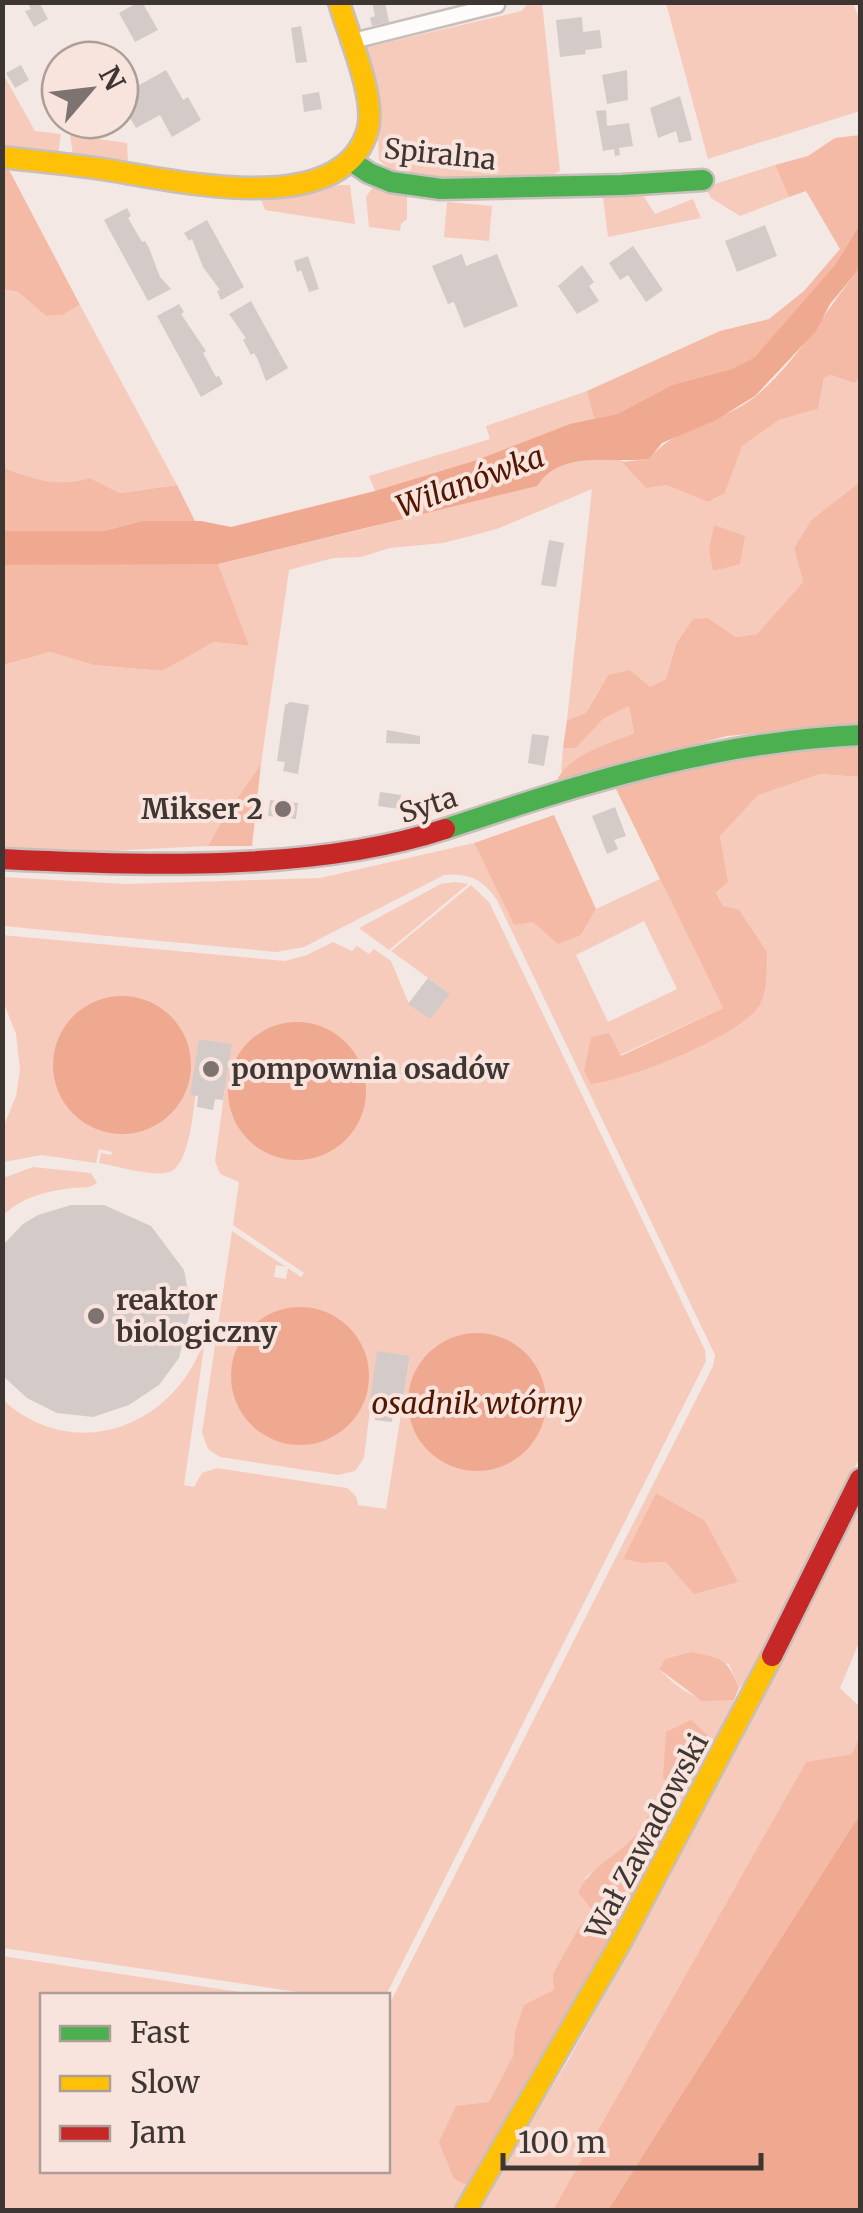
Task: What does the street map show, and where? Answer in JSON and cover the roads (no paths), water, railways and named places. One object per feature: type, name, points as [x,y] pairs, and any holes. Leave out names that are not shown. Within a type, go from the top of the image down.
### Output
[{"type":"street","points":[[339,2],[369,115],[364,144],[351,162]]},
{"type":"street","points":[[349,42],[497,6]]},
{"type":"street","name":"Spiralna","points":[[2,157],[253,189],[318,180],[351,162],[382,181],[479,191],[536,186],[644,186],[704,180]]},
{"type":"street","name":"Syta","points":[[2,860],[170,863],[309,858],[352,852],[432,834],[554,792],[698,752],[767,741],[860,735]]},
{"type":"street","name":"Wał Zawadowski","points":[[466,2210],[569,2040],[690,1817],[860,1478]]},
{"type":"water","name":"Wilanówka","points":[[860,224],[860,268],[830,304],[816,331],[755,396],[716,420],[662,443],[649,459],[574,462],[547,474],[537,486],[218,564],[3,565],[3,531],[104,531],[141,521],[201,521],[231,527],[375,491],[477,460],[570,424],[617,414],[672,385],[732,369],[755,357],[835,265]]},
{"type":"water","points":[[122,996],[148,1001],[171,1016],[186,1039],[191,1065],[186,1091],[171,1114],[148,1129],[122,1134],[96,1129],[73,1114],[58,1091],[53,1065],[58,1039],[73,1016],[96,1001]]},
{"type":"water","points":[[297,1022],[323,1027],[346,1042],[361,1065],[366,1091],[361,1117],[346,1140],[323,1155],[297,1160],[271,1155],[248,1140],[233,1117],[228,1091],[233,1065],[248,1042],[271,1027]]},
{"type":"water","name":"osadnik wtórny","points":[[300,1307],[326,1312],[349,1327],[364,1350],[369,1376],[364,1402],[349,1425],[326,1440],[300,1445],[274,1440],[251,1425],[236,1402],[231,1376],[236,1350],[251,1327],[274,1312]]},
{"type":"water","name":"osadnik wtórny","points":[[477,1333],[503,1338],[526,1353],[541,1376],[546,1402],[541,1428],[526,1451],[503,1466],[477,1471],[451,1466],[428,1451],[413,1428],[408,1402],[413,1376],[428,1353],[451,1338]]},
{"type":"water","points":[[860,1814],[860,2210],[608,2210]]},
{"type":"place","name":"Mikser 2","points":[[283,809]]},
{"type":"place","name":"pompownia osadów","points":[[211,1069]]},
{"type":"place","name":"reaktor biologiczny","points":[[96,1316]]}]
